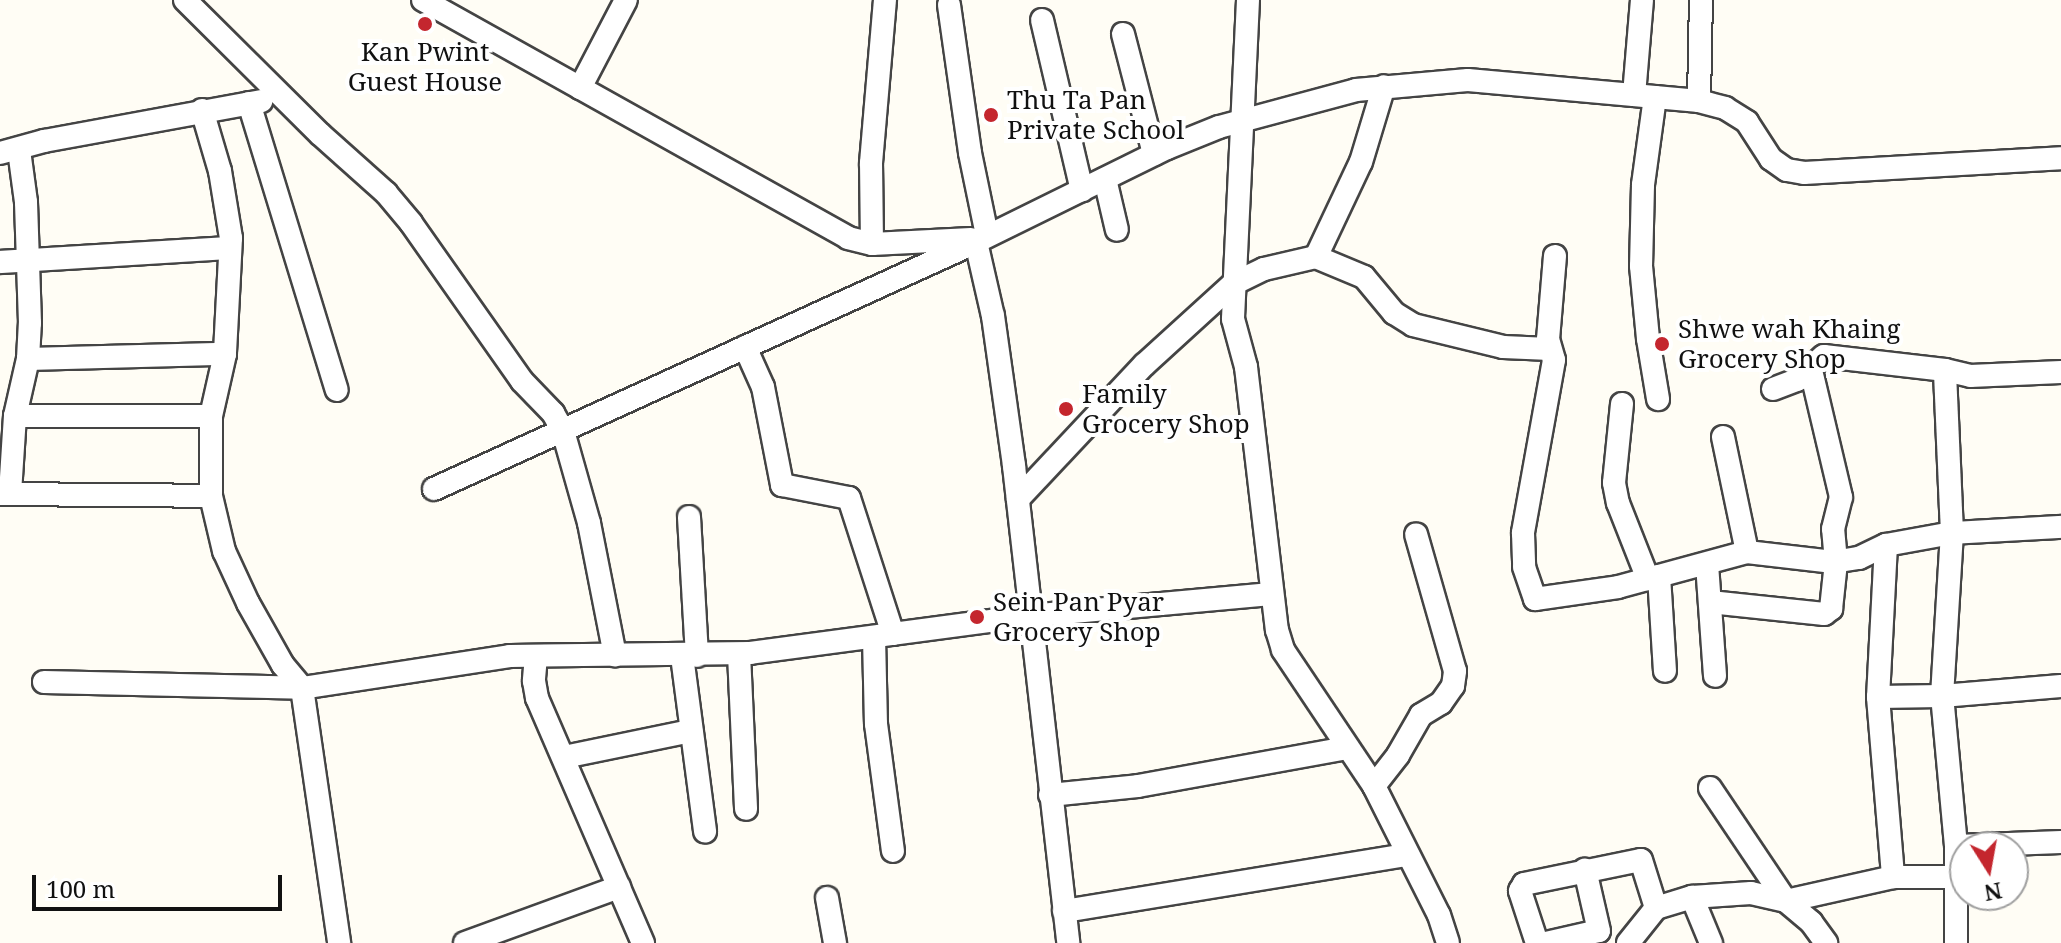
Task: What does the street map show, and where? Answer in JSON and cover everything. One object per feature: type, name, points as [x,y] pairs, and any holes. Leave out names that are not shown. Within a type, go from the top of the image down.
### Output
[{"type":"street","points":[[185,0],[386,193],[411,223],[522,381],[553,413],[563,431],[589,523],[615,655]]},
{"type":"street","points":[[423,0],[828,229],[872,244],[982,238]]},
{"type":"street","points":[[580,88],[626,0]]},
{"type":"street","points":[[872,244],[871,163],[885,0]]},
{"type":"street","points":[[1248,0],[1233,319],[1246,367],[1262,485],[1271,594],[1283,650],[1374,786],[1406,855],[1439,915],[1448,943]]},
{"type":"street","points":[[1642,0],[1641,266],[1658,399]]},
{"type":"street","points":[[1699,101],[1701,0]]},
{"type":"street","points":[[949,5],[1018,499],[1068,943]]},
{"type":"street","points":[[1042,20],[1082,190]]},
{"type":"street","points":[[1123,34],[1154,154]]},
{"type":"street","points":[[434,489],[982,238],[1154,154],[1241,120],[1384,86],[1468,80],[1699,101],[1725,108],[1747,122],[1771,159],[1787,170],[1804,173],[2061,158]]},
{"type":"street","points":[[1316,257],[1361,162],[1384,86]]},
{"type":"street","points":[[211,496],[5,494],[15,416],[28,359],[26,202],[9,152],[44,141],[282,96]]},
{"type":"street","points":[[249,103],[337,390]]},
{"type":"street","points":[[202,110],[220,171],[230,248],[225,354],[211,416],[211,496],[224,551],[283,665],[302,688],[339,943]]},
{"type":"street","points":[[1105,179],[1117,230]]},
{"type":"street","points":[[0,262],[26,258],[230,248]]},
{"type":"street","points":[[1555,256],[1550,349],[1554,360],[1523,533],[1528,586],[1535,599],[1653,577],[1747,552],[1836,562],[1872,554],[1886,545],[1952,533],[2061,527]]},
{"type":"street","points":[[1018,499],[1144,365],[1233,284],[1264,269],[1316,257],[1364,277],[1394,313],[1413,325],[1503,347],[1550,349]]},
{"type":"street","points":[[745,347],[763,387],[782,485],[849,498],[884,636],[876,724],[893,851]]},
{"type":"street","points":[[28,359],[225,354]]},
{"type":"street","points":[[1773,389],[1797,380],[1824,356],[1945,370],[1970,376],[2061,372]]},
{"type":"street","points":[[1710,602],[1828,613],[1831,609],[1836,562],[1833,529],[1841,497],[1810,366]]},
{"type":"street","points":[[1945,370],[1952,533],[1942,696],[1955,831]]},
{"type":"street","points":[[1622,404],[1614,483],[1653,577],[1665,671]]},
{"type":"street","points":[[15,416],[211,416]]},
{"type":"street","points":[[1723,437],[1747,552]]},
{"type":"street","points":[[689,517],[691,731],[705,831]]},
{"type":"street","points":[[1374,786],[1398,755],[1421,715],[1441,703],[1453,686],[1455,671],[1416,534]]},
{"type":"street","points":[[1886,545],[1878,697],[1893,877]]},
{"type":"street","points":[[1707,564],[1715,676]]},
{"type":"street","points":[[44,682],[302,688],[510,656],[739,654],[1029,616],[1271,594]]},
{"type":"street","points":[[739,654],[746,809]]},
{"type":"street","points":[[536,656],[534,681],[537,698],[643,943]]},
{"type":"street","points":[[1878,697],[1942,696],[2061,686]]},
{"type":"street","points":[[564,757],[691,731]]},
{"type":"street","points":[[1050,795],[1138,786],[1348,748]]},
{"type":"street","points":[[1710,788],[1786,901],[1811,922],[1826,943]]},
{"type":"street","points":[[2029,843],[2061,842]]},
{"type":"street","points":[[1064,911],[1406,855]]},
{"type":"street","points":[[1537,943],[1520,886],[1641,860],[1656,908]]},
{"type":"street","points":[[1546,943],[1599,931],[1585,870]]},
{"type":"street","points":[[1628,943],[1656,908],[1692,897],[1751,893],[1786,901],[1893,877],[1949,877]]},
{"type":"street","points":[[465,943],[619,887]]},
{"type":"street","points":[[1692,897],[1711,943]]},
{"type":"street","points":[[827,898],[835,943]]},
{"type":"street","points":[[1956,911],[1956,943]]},
{"type":"place","name":"Kan Pwint Guest House","points":[[425,24]]},
{"type":"place","name":"Thu Ta Pan Private School","points":[[991,115]]},
{"type":"place","name":"Shwe wah Khaing Grocery Shop","points":[[1662,344]]},
{"type":"place","name":"Family Grocery Shop","points":[[1066,409]]},
{"type":"place","name":"Sein Pan Pyar Grocery Shop","points":[[977,617]]}]
